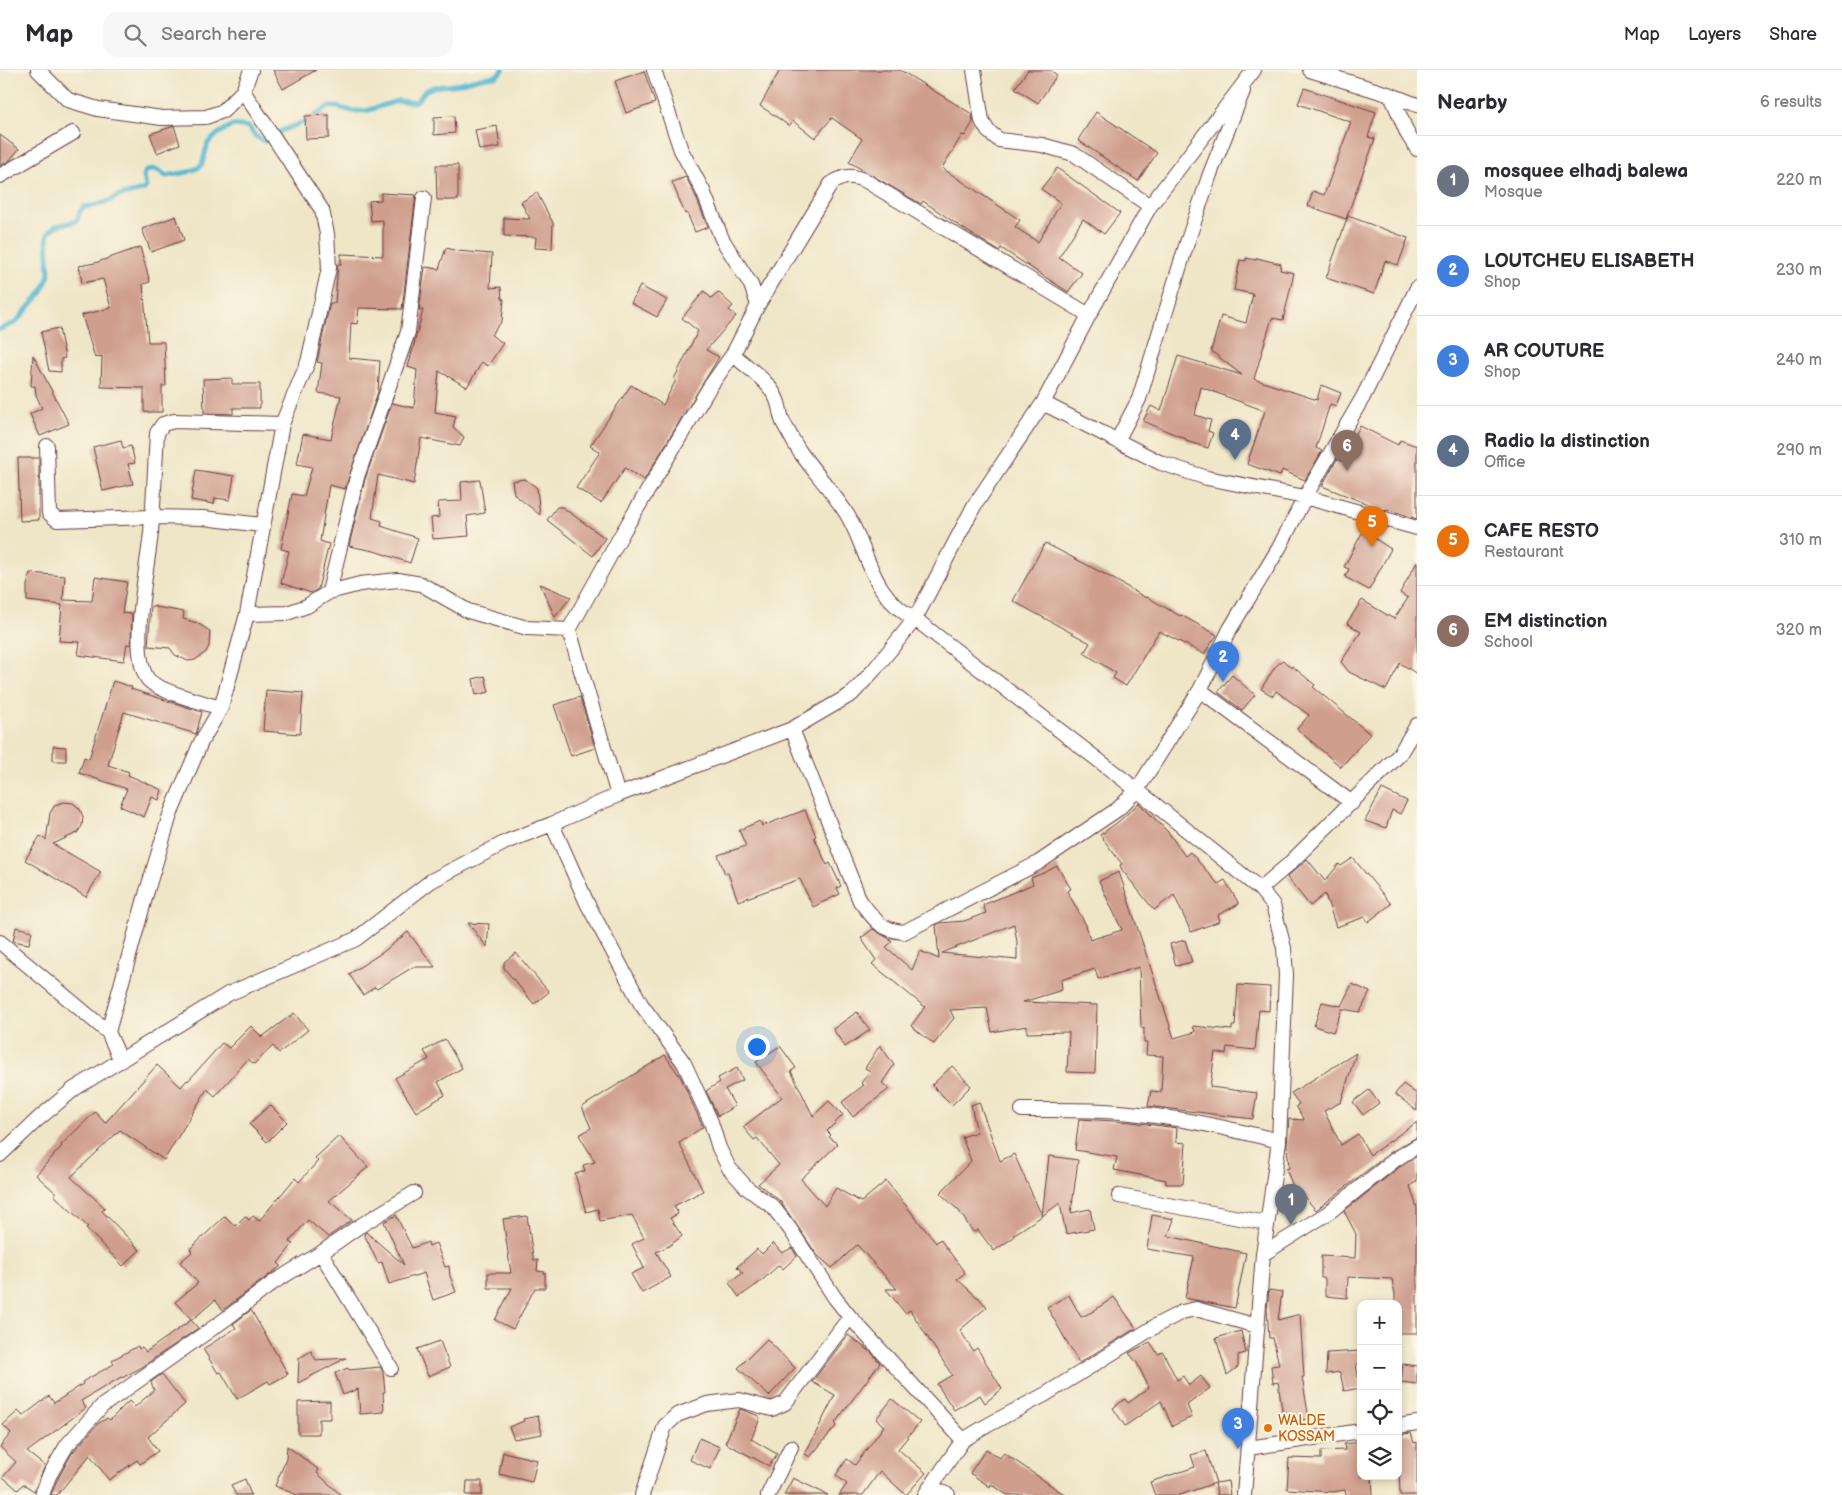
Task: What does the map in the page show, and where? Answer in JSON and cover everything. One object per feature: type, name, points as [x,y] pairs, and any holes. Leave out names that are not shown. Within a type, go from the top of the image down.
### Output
[{"type":"street","points":[[38,70],[68,100],[98,109],[162,118],[206,117],[223,111],[243,91],[251,70]]},
{"type":"street","points":[[654,70],[681,150],[702,191],[722,239],[751,285],[758,306]]},
{"type":"street","points":[[974,70],[982,121],[988,132],[999,140],[1042,146],[1074,154],[1150,206]]},
{"type":"street","points":[[1310,70],[1391,95],[1417,106]]},
{"type":"street","points":[[0,1155],[38,1119],[74,1089],[228,994],[356,938],[431,881],[508,841],[618,795],[792,729],[852,694],[915,619],[974,506],[1043,403],[1089,315],[1150,206],[1252,72]]},
{"type":"street","points":[[1118,441],[1139,399],[1210,174],[1252,72]]},
{"type":"street","points":[[108,1032],[170,816],[201,742],[220,708],[247,614],[282,424],[308,362],[329,268],[327,234],[322,210],[243,91]]},
{"type":"street","points":[[1391,95],[1408,135],[1417,149]]},
{"type":"street","points":[[0,176],[73,132]]},
{"type":"street","points":[[618,795],[569,630],[623,532],[709,388],[733,354],[758,306],[831,184],[840,177],[852,176],[866,181],[1089,315]]},
{"type":"street","points":[[328,592],[357,477],[408,332],[424,198]]},
{"type":"street","points":[[792,729],[860,901],[876,921],[890,931],[904,932],[1038,863],[1118,809],[1137,790],[1200,690],[1230,629],[1279,548],[1305,497],[1363,397],[1417,288]]},
{"type":"street","points":[[733,354],[764,381],[777,399],[784,422],[799,450],[848,516],[870,569],[885,594],[903,613],[915,619],[1137,790],[1260,889],[1273,905],[1284,948],[1286,975],[1280,1141],[1263,1254],[1244,1495]]},
{"type":"street","points":[[1043,403],[1161,463],[1207,478],[1305,497],[1417,528]]},
{"type":"street","points":[[220,708],[160,688],[148,679],[142,662],[138,624],[149,554],[156,433],[163,424],[174,421],[282,424]]},
{"type":"street","points":[[47,446],[49,513],[57,520],[152,517],[203,518],[262,525]]},
{"type":"street","points":[[247,614],[287,613],[307,606],[328,592],[360,584],[398,580],[421,584],[468,611],[527,628],[569,630]]},
{"type":"street","points":[[1200,690],[1352,803]]},
{"type":"street","points":[[1260,889],[1288,865],[1399,756],[1417,725]]},
{"type":"street","points":[[552,824],[587,903],[641,1004],[684,1063],[711,1122],[719,1148],[729,1168],[747,1188],[773,1207],[850,1317],[963,1440]]},
{"type":"street","points":[[0,942],[108,1032],[121,1061]]},
{"type":"street","points":[[1022,1110],[1082,1110],[1147,1114],[1217,1126],[1280,1141]]},
{"type":"street","points":[[1263,1254],[1328,1213],[1396,1159],[1417,1146]]},
{"type":"street","points":[[42,1495],[49,1476],[67,1445],[102,1406],[227,1318],[274,1282],[414,1193]]},
{"type":"street","points":[[1119,1196],[1267,1223]]},
{"type":"street","points":[[321,1253],[391,1368]]},
{"type":"street","points":[[948,1495],[928,1491],[963,1440],[1046,1394],[1159,1324],[1182,1312],[1196,1309],[1257,1326]]},
{"type":"street","points":[[642,1495],[665,1426],[677,1415],[707,1404],[739,1400],[772,1409],[785,1403],[850,1317]]},
{"type":"street","points":[[1402,1425],[1417,1423]]},
{"type":"street","points":[[1248,1448],[1357,1433]]},
{"type":"street","points":[[768,1495],[791,1447]]},
{"type":"building","points":[[273,70],[316,70],[283,89]]},
{"type":"building","points":[[780,70],[900,70],[972,114],[973,122],[965,136],[962,135],[942,168],[1020,220],[1015,227],[1038,242],[1061,203],[1041,189],[1057,168],[1120,213],[1104,234],[1083,219],[1059,257],[1082,273],[1068,292],[1001,248],[999,251],[970,233],[923,201],[921,204],[849,162],[862,139],[832,118],[815,138],[793,121],[789,126],[760,106]]},
{"type":"building","points":[[1028,70],[1050,70],[1057,75],[1038,103],[1015,88]]},
{"type":"building","points":[[644,71],[655,103],[626,113],[615,81]]},
{"type":"building","points":[[1304,88],[1376,112],[1368,137],[1375,139],[1346,219],[1308,206],[1313,191],[1324,195],[1351,122],[1298,104]]},
{"type":"building","points":[[1096,112],[1157,153],[1138,181],[1078,140]]},
{"type":"building","points":[[329,115],[329,138],[306,139],[305,116]]},
{"type":"building","points":[[454,116],[455,133],[434,135],[434,117]]},
{"type":"building","points":[[174,126],[180,144],[157,153],[150,134]]},
{"type":"building","points":[[497,126],[500,147],[479,150],[475,130]]},
{"type":"building","points":[[0,135],[19,149],[10,160],[0,166]]},
{"type":"building","points":[[436,165],[458,165],[458,200],[437,200]]},
{"type":"building","points":[[686,177],[708,227],[695,232],[687,213],[685,214],[672,182]]},
{"type":"building","points":[[381,193],[416,195],[402,309],[359,308],[357,324],[351,323],[349,358],[380,361],[378,392],[345,489],[329,485],[320,541],[329,544],[318,589],[311,593],[281,583],[289,551],[281,549],[292,494],[304,496],[312,467],[297,464],[303,434],[331,439],[341,396],[318,393],[322,363],[317,362],[330,303],[335,303],[338,264],[341,264],[341,254],[383,256],[383,220],[371,221],[369,201],[381,200]]},
{"type":"building","points":[[537,193],[553,223],[552,249],[535,248],[536,237],[504,236],[504,218],[530,219],[521,202]]},
{"type":"building","points":[[176,216],[184,240],[151,252],[142,229]]},
{"type":"building","points":[[1348,216],[1408,238],[1398,265],[1385,261],[1374,294],[1326,278]]},
{"type":"building","points":[[140,247],[150,282],[143,284],[148,342],[164,342],[166,386],[162,386],[162,412],[144,412],[144,388],[101,387],[102,356],[95,358],[82,315],[111,308],[103,279],[82,283],[79,266],[95,263]]},
{"type":"building","points":[[446,248],[492,254],[490,288],[501,287],[502,299],[504,299],[502,321],[491,335],[503,343],[488,366],[482,362],[467,387],[439,371],[435,412],[456,416],[453,427],[464,437],[460,446],[421,438],[414,484],[378,475],[372,518],[382,521],[381,526],[418,538],[410,563],[374,551],[349,546],[365,479],[392,403],[414,408],[417,370],[408,367],[423,310],[419,310],[425,267],[439,269]]},
{"type":"building","points":[[1246,258],[1256,260],[1257,258],[1281,264],[1280,270],[1294,273],[1283,320],[1272,318],[1254,379],[1317,400],[1321,385],[1341,393],[1336,406],[1330,404],[1316,448],[1322,451],[1305,480],[1282,470],[1280,476],[1247,464],[1265,411],[1201,387],[1195,415],[1211,420],[1208,431],[1213,433],[1208,448],[1186,441],[1186,439],[1143,421],[1151,406],[1161,411],[1178,356],[1242,375],[1211,351],[1221,316],[1246,323],[1253,294],[1234,290],[1240,260],[1246,261]]},
{"type":"building","points":[[640,286],[667,300],[657,317],[631,303]]},
{"type":"building","points":[[704,291],[711,298],[718,292],[733,306],[729,310],[736,316],[706,350],[719,357],[644,480],[625,468],[601,503],[576,488],[600,452],[590,446],[631,385],[663,405],[698,331],[682,318]]},
{"type":"building","points":[[59,328],[65,358],[61,359],[61,372],[49,371],[41,332]]},
{"type":"building","points":[[33,355],[69,424],[40,436],[30,414],[42,408],[36,395],[35,386],[31,386]]},
{"type":"building","points":[[232,378],[232,384],[260,384],[260,408],[233,408],[233,414],[204,413],[203,379]]},
{"type":"building","points":[[1360,426],[1398,445],[1400,440],[1417,446],[1417,519],[1387,509],[1383,510],[1322,486],[1337,459],[1342,461]]},
{"type":"building","points":[[121,440],[123,448],[131,446],[135,463],[128,464],[133,484],[103,491],[93,447]]},
{"type":"building","points":[[18,458],[39,458],[39,520],[20,521]]},
{"type":"building","points":[[196,470],[234,476],[230,500],[215,498],[214,504],[191,500]]},
{"type":"building","points":[[525,479],[537,488],[540,515],[514,494],[512,481]]},
{"type":"building","points":[[480,480],[485,513],[467,516],[469,536],[433,539],[431,518],[439,517],[438,502],[462,501],[461,482]]},
{"type":"building","points":[[557,507],[562,507],[605,538],[593,556],[547,520]]},
{"type":"building","points":[[1363,531],[1391,549],[1369,590],[1345,577],[1349,569],[1344,567]]},
{"type":"building","points":[[1045,543],[1217,635],[1204,654],[1159,631],[1126,686],[1113,678],[1116,673],[1084,653],[1090,643],[1013,601]]},
{"type":"building","points":[[1417,562],[1417,674],[1400,663],[1386,690],[1349,672],[1341,662],[1361,632],[1347,623],[1362,600],[1394,619],[1408,598],[1400,593]]},
{"type":"building","points":[[30,573],[65,576],[63,600],[92,601],[95,577],[127,582],[122,613],[132,614],[131,645],[127,644],[124,661],[78,655],[80,642],[59,641],[62,605],[27,601],[27,586]]},
{"type":"building","points":[[540,584],[571,597],[555,617]]},
{"type":"building","points":[[151,606],[184,612],[183,619],[197,623],[210,631],[209,646],[206,652],[195,660],[188,661],[175,655],[170,648],[148,646]]},
{"type":"building","points":[[1283,660],[1315,685],[1313,687],[1370,734],[1341,767],[1297,729],[1309,715],[1276,691],[1273,696],[1261,689],[1275,667]]},
{"type":"building","points":[[1232,675],[1255,695],[1242,710],[1218,692]]},
{"type":"building","points":[[485,676],[489,692],[476,695],[473,679]]},
{"type":"building","points":[[113,681],[132,687],[131,689],[202,712],[196,734],[124,712],[108,765],[129,772],[128,775],[162,790],[159,800],[152,797],[144,817],[120,806],[127,789],[79,773],[84,757],[89,759]]},
{"type":"building","points":[[266,690],[303,693],[300,734],[263,731]]},
{"type":"building","points":[[580,697],[595,748],[571,756],[554,705]]},
{"type":"building","points":[[53,746],[66,747],[66,761],[53,761]]},
{"type":"building","points":[[1382,789],[1407,801],[1400,814],[1392,810],[1386,828],[1365,821]]},
{"type":"building","points":[[64,802],[73,803],[80,809],[83,817],[82,826],[77,833],[53,844],[101,872],[86,897],[25,860],[40,836],[46,840],[50,813],[55,805]]},
{"type":"building","points":[[1139,803],[1168,832],[1185,856],[1190,852],[1218,884],[1225,880],[1239,904],[1218,915],[1220,921],[1191,932],[1174,895],[1154,910],[1122,870],[1120,865],[1122,864],[1100,835]]},
{"type":"building","points":[[805,810],[816,836],[814,837],[827,865],[830,863],[841,886],[837,888],[840,894],[813,907],[800,879],[738,901],[728,873],[725,874],[718,855],[746,846],[739,830],[760,821],[762,826]]},
{"type":"building","points":[[1353,858],[1391,904],[1368,922],[1365,917],[1336,927],[1325,894],[1310,906],[1287,877],[1307,859],[1325,881],[1339,864],[1341,866]]},
{"type":"building","points":[[1057,866],[1071,889],[1067,891],[1086,925],[1090,940],[1122,930],[1099,881],[1119,872],[1174,1038],[1195,1032],[1193,1026],[1232,1030],[1232,1026],[1235,1026],[1238,985],[1270,987],[1269,1011],[1259,1010],[1255,1050],[1227,1047],[1226,1054],[1215,1052],[1210,1087],[1257,1093],[1253,1119],[1148,1106],[1151,1091],[1161,1092],[1163,1056],[1146,1055],[1147,1043],[1144,1043],[1144,1028],[1141,1028],[1139,967],[1098,979],[1095,969],[1061,980],[1062,990],[1023,1002],[1097,1005],[1095,1073],[1067,1072],[1069,1032],[1027,1033],[1027,1026],[992,1032],[987,1008],[950,1010],[954,1018],[934,1044],[911,1026],[925,1007],[872,964],[876,960],[861,938],[873,929],[888,938],[892,942],[886,947],[912,970],[920,951],[939,959],[936,925],[964,921],[986,913],[983,905],[1033,884],[1031,878]],"holes":[[[1014,924],[1017,960],[942,953]]]},
{"type":"building","points":[[468,923],[489,924],[487,947]]},
{"type":"building","points":[[16,927],[32,931],[29,944],[13,941]]},
{"type":"building","points":[[408,932],[435,967],[413,967],[377,989],[375,987],[363,995],[349,974],[383,952]]},
{"type":"building","points":[[1185,940],[1192,962],[1176,966],[1170,944]]},
{"type":"building","points":[[516,953],[549,992],[534,1004],[504,968],[504,962]]},
{"type":"building","points":[[1352,984],[1370,992],[1360,1012],[1342,1009],[1333,1032],[1314,1026],[1322,1002],[1341,1006]]},
{"type":"building","points":[[857,1012],[870,1030],[845,1047],[833,1029]]},
{"type":"building","points":[[294,1013],[308,1030],[279,1053],[273,1046],[254,1064],[248,1059],[215,1096],[207,1089],[164,1160],[120,1130],[71,1177],[105,1208],[102,1211],[140,1250],[123,1266],[86,1228],[88,1227],[54,1195],[56,1193],[36,1175],[61,1145],[95,1112],[105,1123],[157,1065],[181,1087],[222,1043],[229,1048],[251,1026],[262,1037]]},
{"type":"building","points":[[445,1039],[462,1068],[438,1082],[445,1095],[416,1112],[395,1078],[429,1059],[424,1051]]},
{"type":"building","points":[[880,1045],[894,1065],[882,1083],[889,1089],[853,1117],[842,1102],[864,1085],[861,1083],[870,1071],[865,1068]]},
{"type":"building","points":[[780,1046],[796,1068],[791,1071],[813,1116],[829,1101],[843,1115],[827,1131],[831,1135],[829,1137],[838,1144],[801,1179],[825,1206],[836,1188],[861,1202],[886,1181],[936,1243],[940,1239],[965,1273],[957,1279],[987,1307],[960,1330],[973,1351],[977,1348],[1002,1389],[985,1403],[980,1395],[954,1410],[937,1384],[952,1375],[910,1310],[905,1313],[886,1289],[897,1289],[857,1245],[832,1268],[817,1255],[780,1201],[758,1184],[779,1165],[757,1138],[754,1140],[743,1127],[782,1097],[756,1062]]},
{"type":"building","points":[[1356,1053],[1341,1102],[1324,1111],[1341,1145],[1358,1134],[1370,1155],[1417,1122],[1417,1137],[1391,1152],[1316,1210],[1298,1190],[1295,1191],[1286,1169],[1289,1168],[1287,1145],[1289,1119],[1304,1120],[1296,1106],[1299,1104],[1291,1093]]},
{"type":"building","points":[[665,1055],[681,1078],[703,1127],[679,1143],[703,1191],[674,1206],[678,1214],[670,1218],[682,1236],[669,1246],[656,1252],[671,1277],[642,1293],[631,1274],[644,1268],[632,1244],[644,1238],[632,1215],[600,1221],[598,1209],[586,1212],[575,1174],[585,1171],[583,1165],[595,1162],[579,1135],[591,1128],[582,1107]]},
{"type":"building","points":[[952,1066],[971,1086],[952,1105],[932,1085]]},
{"type":"building","points":[[737,1068],[743,1080],[725,1089],[735,1106],[718,1116],[706,1091],[720,1082],[718,1078]]},
{"type":"building","points":[[1403,1084],[1417,1094],[1417,1111],[1395,1094]]},
{"type":"building","points":[[1369,1090],[1379,1103],[1363,1115],[1353,1102]]},
{"type":"building","points":[[979,1102],[1000,1161],[1014,1154],[1042,1216],[1013,1235],[1014,1237],[994,1251],[978,1230],[973,1232],[959,1211],[940,1193],[971,1161],[962,1137],[977,1132],[971,1105]]},
{"type":"building","points":[[270,1105],[287,1122],[267,1142],[249,1124]]},
{"type":"building","points":[[1079,1119],[1131,1122],[1177,1128],[1176,1142],[1186,1143],[1183,1184],[1166,1184],[1166,1180],[1114,1170],[1117,1157],[1075,1150]]},
{"type":"building","points":[[339,1136],[368,1167],[329,1201],[352,1220],[328,1237],[308,1220],[289,1242],[293,1244],[278,1263],[281,1266],[223,1310],[215,1300],[192,1320],[175,1302],[198,1283],[180,1262],[192,1252],[190,1249],[225,1216],[235,1226],[245,1216],[249,1220],[253,1216],[259,1221],[295,1178],[299,1182],[318,1161],[315,1158]]},
{"type":"building","points":[[1049,1156],[1078,1160],[1071,1213],[1090,1209],[1094,1229],[1066,1234],[1060,1203],[1042,1216]]},
{"type":"building","points":[[1417,1156],[1417,1181],[1410,1186],[1417,1208],[1417,1333],[1402,1333],[1402,1300],[1395,1300],[1392,1279],[1348,1277],[1347,1298],[1325,1296],[1325,1278],[1321,1278],[1321,1256],[1355,1258],[1356,1234],[1344,1211],[1401,1166]]},
{"type":"building","points":[[396,1215],[412,1248],[428,1242],[429,1246],[436,1243],[445,1267],[449,1266],[450,1276],[456,1292],[433,1300],[424,1273],[389,1284],[382,1262],[378,1263],[364,1234],[366,1232],[404,1265],[384,1222]]},
{"type":"building","points":[[1152,1215],[1174,1219],[1168,1236],[1246,1253],[1235,1308],[1185,1298],[1194,1257],[1147,1249]]},
{"type":"building","points":[[527,1216],[534,1260],[538,1260],[537,1271],[545,1272],[545,1288],[535,1288],[513,1329],[495,1320],[512,1288],[488,1288],[488,1273],[511,1273],[503,1219]]},
{"type":"building","points":[[773,1243],[782,1253],[792,1248],[797,1256],[783,1269],[779,1265],[759,1283],[739,1297],[729,1283],[743,1273],[737,1267],[757,1249],[762,1254]]},
{"type":"building","points":[[1269,1290],[1282,1292],[1278,1320],[1300,1314],[1304,1377],[1302,1377],[1309,1419],[1284,1423],[1278,1382],[1273,1383],[1271,1366],[1279,1365],[1273,1338],[1269,1338],[1267,1309]]},
{"type":"building","points":[[1069,1295],[1081,1317],[1114,1297],[1136,1328],[1079,1363],[1047,1307]]},
{"type":"building","points":[[251,1310],[288,1374],[270,1384],[268,1381],[237,1399],[221,1372],[218,1373],[203,1349],[236,1328],[233,1324]]},
{"type":"building","points":[[191,1320],[198,1328],[142,1367],[81,1401],[86,1408],[27,1452],[45,1466],[34,1491],[23,1484],[18,1490],[3,1477],[16,1462],[0,1447],[11,1433],[3,1425],[18,1411],[23,1416],[49,1396],[54,1403],[83,1384],[82,1382],[114,1364],[112,1360],[138,1346],[139,1349],[142,1347],[146,1352]]},
{"type":"building","points":[[1241,1331],[1246,1353],[1238,1355],[1238,1367],[1227,1375],[1216,1338]]},
{"type":"building","points":[[848,1335],[871,1352],[880,1363],[835,1423],[837,1425],[810,1457],[805,1454],[835,1395],[812,1382]]},
{"type":"building","points":[[767,1339],[795,1368],[769,1396],[738,1368]]},
{"type":"building","points":[[440,1341],[450,1367],[428,1376],[417,1349]]},
{"type":"building","points":[[1150,1342],[1158,1354],[1163,1352],[1177,1380],[1183,1376],[1189,1385],[1201,1376],[1210,1388],[1187,1405],[1192,1417],[1172,1426],[1161,1401],[1125,1426],[1113,1408],[1125,1399],[1128,1403],[1149,1388],[1137,1363],[1129,1353]]},
{"type":"building","points":[[311,1351],[316,1360],[346,1358],[298,1383],[299,1358]]},
{"type":"building","points":[[1357,1351],[1357,1389],[1344,1391],[1340,1372],[1326,1374],[1327,1353]]},
{"type":"building","points":[[1403,1364],[1417,1366],[1417,1384],[1402,1382]]},
{"type":"building","points":[[380,1367],[383,1372],[385,1392],[383,1392],[384,1412],[360,1414],[358,1389],[343,1395],[335,1373],[348,1368],[349,1370]]},
{"type":"building","points":[[162,1374],[185,1404],[148,1437],[158,1451],[140,1464],[137,1460],[109,1480],[90,1455],[57,1495],[51,1495],[72,1453],[98,1424],[107,1418],[110,1420],[129,1401],[135,1407],[154,1390],[151,1382]]},
{"type":"building","points":[[892,1399],[920,1422],[898,1449],[926,1473],[906,1495],[880,1471],[863,1495],[839,1495],[847,1484],[836,1475],[847,1459],[855,1465],[884,1426],[876,1419]]},
{"type":"building","points":[[330,1401],[330,1419],[319,1419],[319,1434],[298,1434],[298,1402]]},
{"type":"building","points":[[740,1409],[759,1416],[759,1421],[751,1439],[777,1454],[769,1466],[725,1443]]},
{"type":"building","points":[[538,1416],[542,1434],[514,1439],[509,1427],[524,1421],[523,1419]]},
{"type":"building","points":[[1411,1433],[1414,1443],[1417,1442],[1417,1495],[1400,1495],[1400,1480],[1402,1480],[1402,1434]]},
{"type":"building","points":[[699,1438],[720,1447],[710,1469],[690,1460]]},
{"type":"building","points":[[1357,1442],[1357,1480],[1372,1480],[1373,1495],[1346,1495],[1345,1490],[1333,1492],[1287,1489],[1289,1458],[1321,1459],[1321,1451],[1345,1450],[1344,1444]]},
{"type":"building","points":[[287,1446],[319,1470],[317,1473],[341,1495],[297,1495],[275,1486],[286,1459]]},
{"type":"building","points":[[986,1449],[1000,1458],[1004,1453],[1065,1495],[1007,1495],[991,1484],[990,1487],[970,1473]]},
{"type":"building","points":[[1206,1451],[1216,1483],[1228,1481],[1230,1495],[1217,1495],[1215,1483],[1180,1495],[1155,1495],[1150,1482],[1195,1467],[1191,1455]]},
{"type":"building","points":[[503,1452],[537,1460],[532,1482],[499,1474]]},
{"type":"building","points":[[793,1478],[828,1495],[784,1495]]},
{"type":"building","points":[[245,1479],[251,1495],[236,1495],[231,1485]]},
{"type":"building","points":[[467,1481],[482,1481],[482,1495],[466,1495]]},
{"type":"waterway","points":[[0,329],[15,323],[42,292],[49,275],[47,237],[49,232],[56,226],[77,221],[80,211],[84,207],[97,205],[118,196],[143,190],[146,187],[145,172],[148,170],[156,170],[166,176],[198,168],[202,164],[208,143],[219,133],[233,125],[249,127],[255,136],[264,141],[273,139],[281,131],[309,120],[328,107],[366,111],[397,101],[413,102],[417,101],[425,91],[433,87],[496,76],[503,70]]},
{"type":"place","name":"Radio la distinction","points":[[1235,460]]},
{"type":"place","name":"EM distinction","points":[[1347,471]]},
{"type":"place","name":"CAFE RESTO","points":[[1372,547]]},
{"type":"place","name":"LOUTCHEU ELISABETH","points":[[1223,682]]},
{"type":"place","name":"mosquee elhadj balewa","points":[[1291,1225]]},
{"type":"place","name":"WALDE KOSSAM","points":[[1268,1428]]},
{"type":"place","name":"AR COUTURE","points":[[1238,1449]]}]
